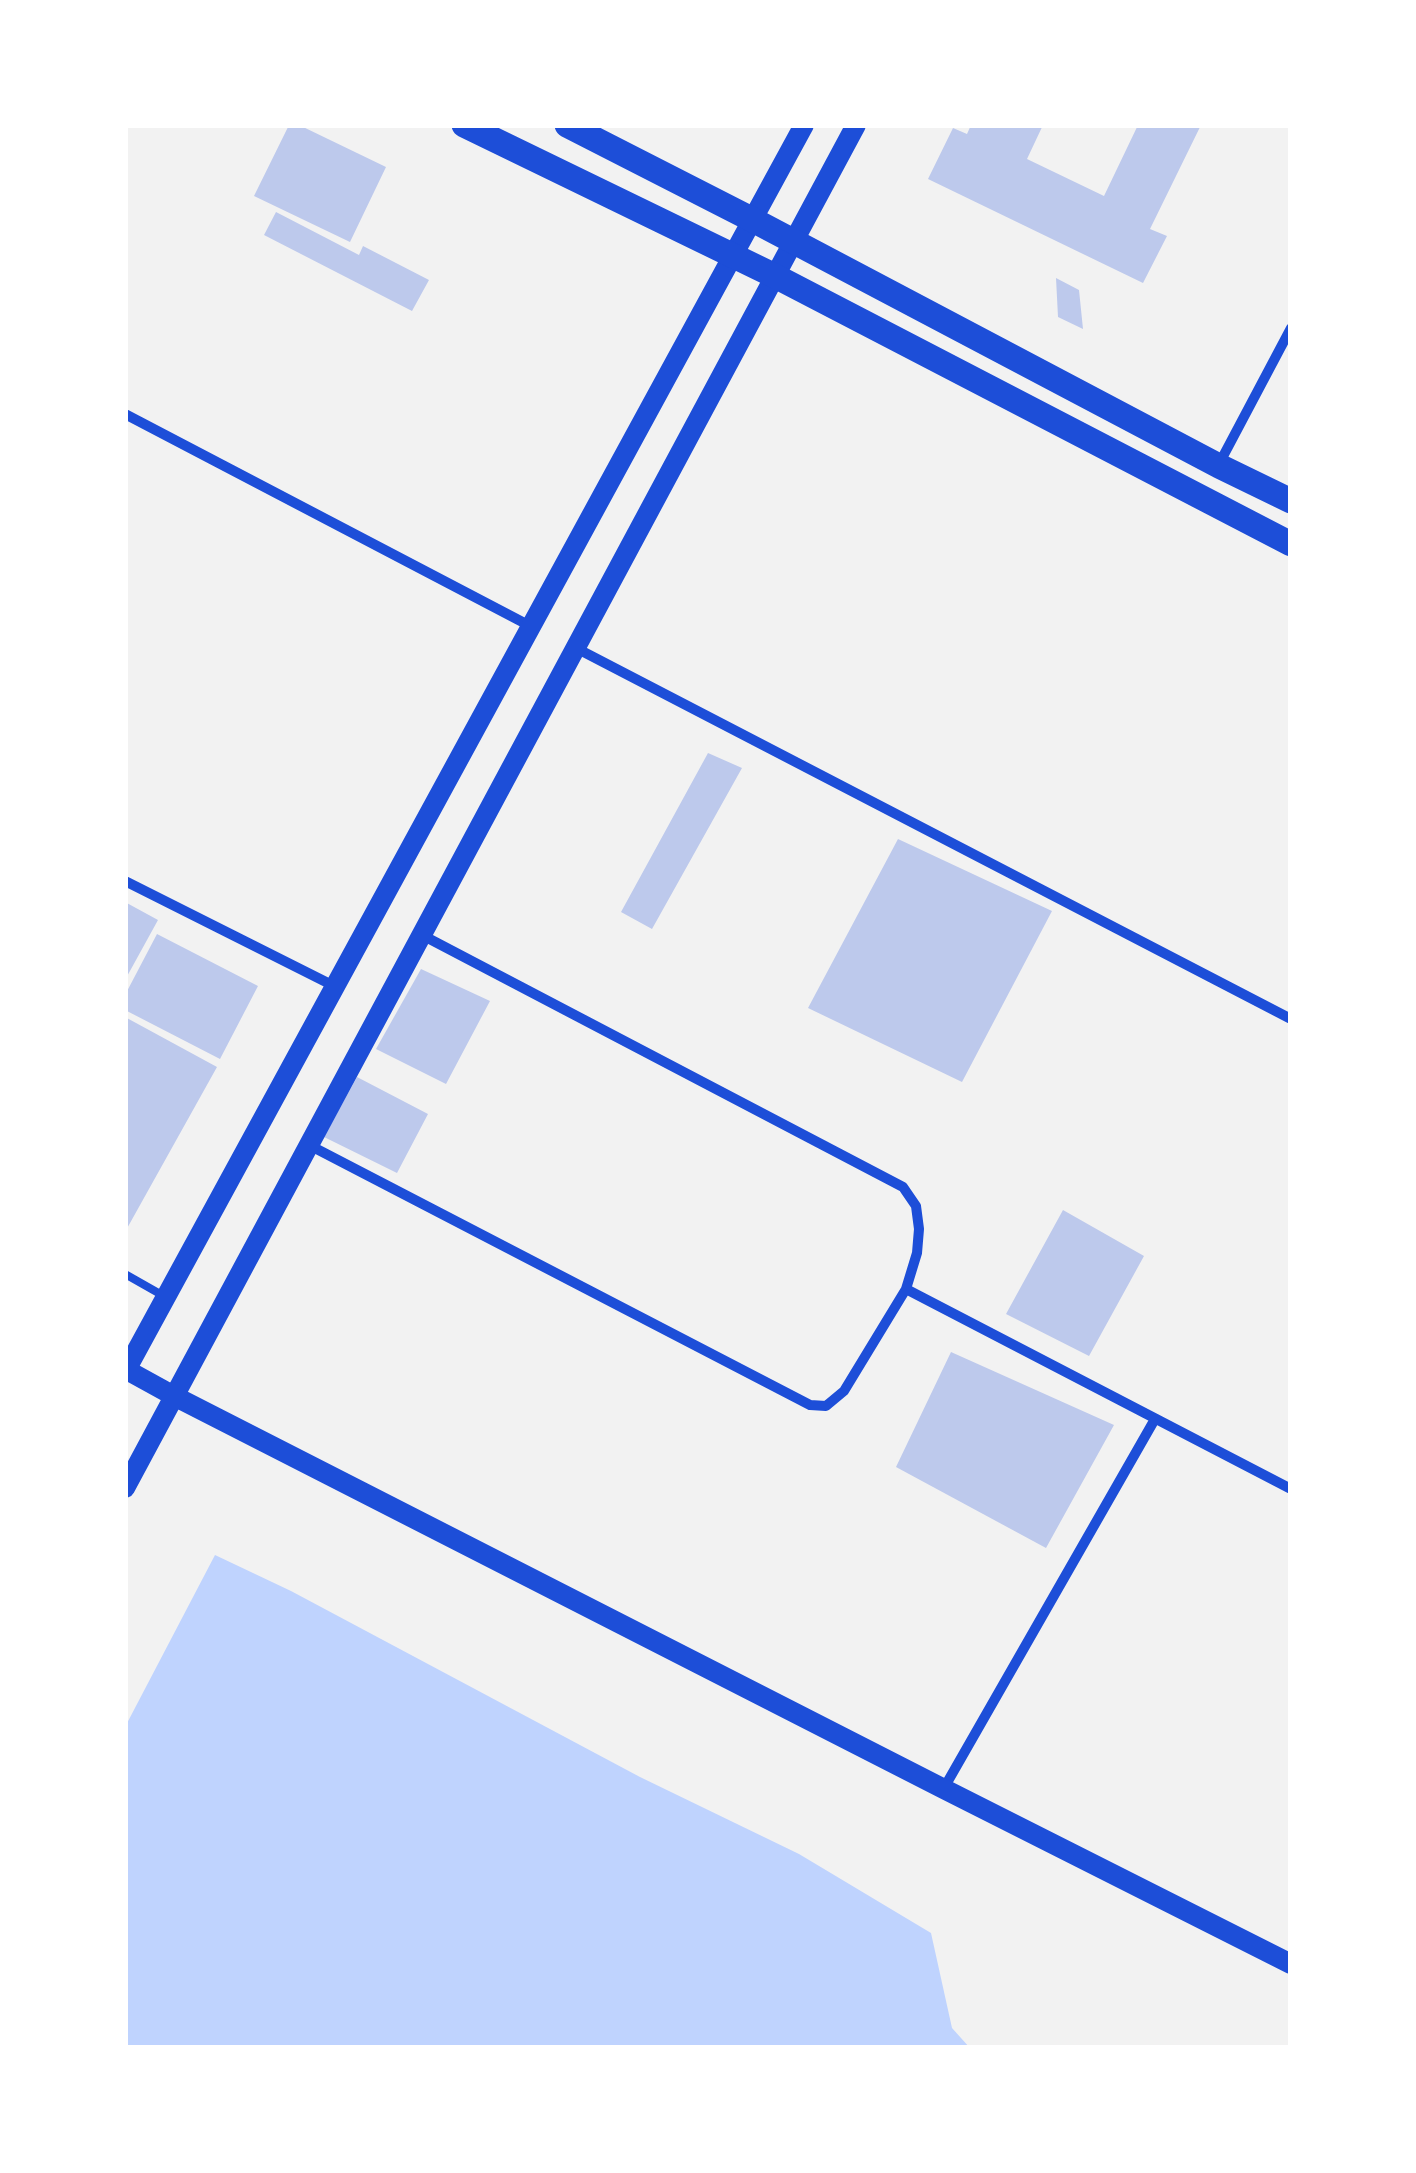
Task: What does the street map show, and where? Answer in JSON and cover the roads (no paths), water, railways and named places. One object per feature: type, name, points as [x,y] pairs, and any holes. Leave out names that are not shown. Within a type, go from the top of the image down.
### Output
[{"type":"main road","points":[[464,125],[775,276],[1291,544]]},
{"type":"main road","points":[[567,125],[1291,502]]},
{"type":"main road","points":[[804,125],[125,1370],[1291,1964]]},
{"type":"main road","points":[[125,1488],[856,125]]},
{"type":"street","points":[[1219,466],[1291,328]]},
{"type":"street","points":[[125,414],[532,627]]},
{"type":"street","points":[[576,648],[1291,1019]]},
{"type":"street","points":[[125,881],[336,986]]},
{"type":"street","points":[[310,1145],[810,1405],[826,1406],[844,1390],[906,1289],[919,1240],[919,1217],[912,1196],[898,1184],[422,936]]},
{"type":"street","points":[[906,1289],[1291,1489]]},
{"type":"street","points":[[944,1789],[1155,1419]]},
{"type":"lane","points":[[125,1274],[166,1298]]},
{"type":"water","points":[[215,1555],[291,1591],[640,1777],[799,1854],[931,1933],[952,2028],[970,2048],[125,2048],[125,1727]]}]
